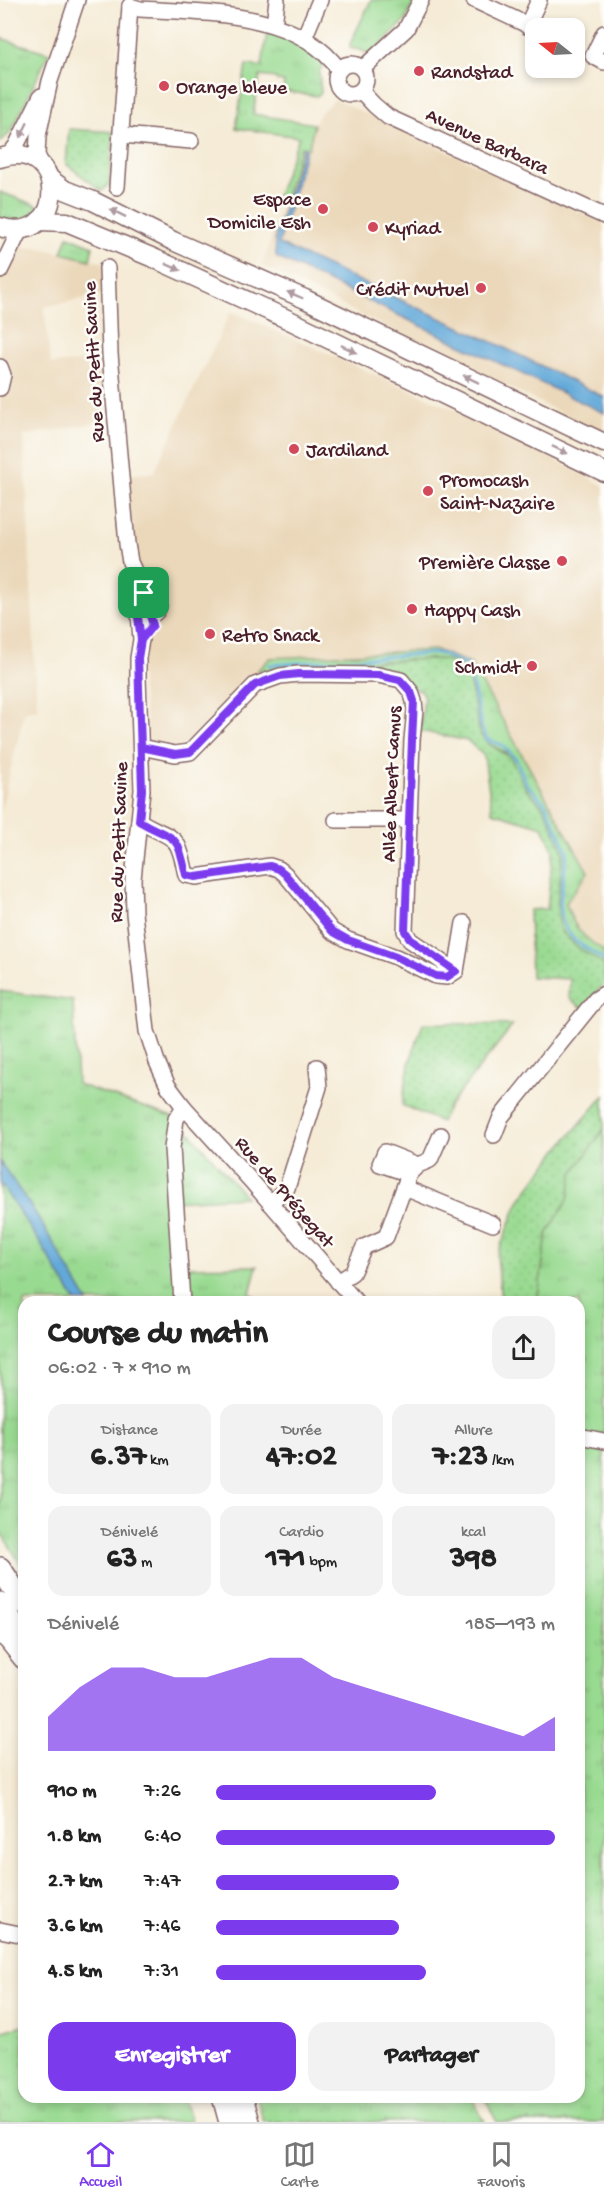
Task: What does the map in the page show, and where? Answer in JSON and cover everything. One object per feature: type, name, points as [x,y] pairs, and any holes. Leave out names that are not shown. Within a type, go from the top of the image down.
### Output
[{"type":"highway","points":[[0,1568],[18,1595]]},
{"type":"highway","points":[[0,1603],[18,1632]]},
{"type":"highway","points":[[0,1632],[18,1650]]},
{"type":"highway","points":[[225,2103],[230,2122]]},
{"type":"highway","points":[[244,2103],[249,2122]]},
{"type":"main road","points":[[4,157],[28,157],[65,190],[305,299],[604,442]]},
{"type":"main road","points":[[39,221],[51,203],[52,190],[47,173]]},
{"type":"main road","points":[[0,227],[20,230],[39,221],[67,222],[151,257],[287,319],[604,472]]},
{"type":"street","points":[[47,173],[37,155],[37,144],[50,81],[76,0]]},
{"type":"street","points":[[274,26],[277,0]]},
{"type":"street","points":[[304,38],[320,0]]},
{"type":"street","points":[[362,69],[406,29],[421,0]]},
{"type":"street","points":[[474,0],[525,24]]},
{"type":"street","points":[[534,18],[539,0]]},
{"type":"street","points":[[127,3],[140,9],[220,14],[274,26],[304,38],[331,57],[339,70]]},
{"type":"street","points":[[117,187],[122,135],[127,3]]},
{"type":"street","points":[[604,33],[593,57],[604,62]]},
{"type":"street","points":[[348,64],[362,69],[366,77],[361,91],[352,95],[342,92],[336,84],[339,70],[348,64]]},
{"type":"street","points":[[4,157],[21,138],[50,81]]},
{"type":"street","name":"Avenue Barbara","points":[[361,91],[388,117],[604,216]]},
{"type":"street","points":[[122,135],[191,141]]},
{"type":"street","points":[[0,271],[20,230]]},
{"type":"street","name":"Rue du Petit Savine","points":[[107,268],[113,402],[127,544],[130,562],[144,593],[136,602],[144,614],[138,658],[142,790],[133,879],[134,913],[147,1030],[157,1062],[168,1086],[184,1107]]},
{"type":"street","points":[[0,367],[3,375],[0,388]]},
{"type":"street","name":"Allée Albert Camus","points":[[141,747],[175,754],[190,752],[255,685],[280,676],[299,674],[378,675],[400,680],[414,701],[415,711],[405,931],[407,936],[456,971]]},
{"type":"street","points":[[336,820],[409,820]]},
{"type":"street","points":[[139,821],[175,839],[181,850],[186,875],[196,877],[276,867],[285,874],[332,931],[348,940],[396,957],[436,976],[447,977],[456,971],[464,923]]},
{"type":"street","points":[[494,1135],[501,1117],[596,999],[604,994]]},
{"type":"street","points":[[270,1203],[287,1188],[319,1087],[317,1067]]},
{"type":"street","points":[[182,1296],[172,1148],[176,1119],[184,1107]]},
{"type":"street","name":"Rue de Prézegat","points":[[184,1107],[351,1296]]},
{"type":"street","points":[[338,1282],[352,1273],[364,1247],[386,1237],[411,1176],[430,1160],[441,1135]]},
{"type":"street","points":[[411,1176],[493,1224]]},
{"type":"street","points":[[585,1437],[604,1440]]},
{"type":"street","points":[[0,1930],[18,1934]]},
{"type":"shaded area","points":[[335,99],[604,224],[604,434],[262,266],[301,147],[309,148],[314,124],[321,112]]},
{"type":"shaded area","points":[[34,247],[116,265],[113,292],[44,307],[51,364],[100,360],[105,421],[24,436],[37,709],[25,710],[0,813],[0,250]]},
{"type":"shaded area","points":[[231,311],[476,419],[604,486],[604,951],[586,939],[571,921],[566,903],[588,872],[471,664],[270,658],[181,748],[148,739],[117,476],[154,472]]},
{"type":"green space","points":[[371,0],[415,0],[405,21],[370,55],[350,48],[350,44]]},
{"type":"green space","points":[[262,26],[299,41],[325,61],[319,72],[321,92],[317,96],[283,91],[284,82],[277,81],[276,78],[260,76],[253,114],[314,124],[309,148],[301,147],[284,200],[276,198],[299,137],[236,128],[246,65],[262,66],[267,32],[260,29]]},
{"type":"green space","points":[[0,38],[49,53],[11,132],[0,142]]},
{"type":"green space","points":[[69,129],[114,132],[109,184],[102,191],[66,164]]},
{"type":"green space","points":[[0,192],[38,206],[26,218],[0,219]]},
{"type":"green space","points":[[68,236],[93,246],[90,260],[62,253]]},
{"type":"green space","points":[[436,650],[471,664],[588,872],[566,903],[580,931],[604,951],[604,965],[576,946],[560,930],[557,906],[563,851],[544,808],[525,787],[506,753],[487,743],[480,734],[467,669],[448,660],[432,659],[366,662],[365,670],[325,667],[257,671],[270,658]]},
{"type":"green space","points":[[448,660],[467,669],[480,734],[487,743],[510,757],[525,787],[544,808],[552,824],[563,851],[557,906],[560,930],[576,946],[604,965],[604,984],[582,1008],[569,998],[570,979],[531,977],[529,910],[547,909],[553,850],[543,827],[492,812],[484,756],[468,741],[420,731],[424,697],[420,689],[417,690],[365,670],[366,662]]},
{"type":"green space","points":[[0,991],[73,1001],[77,1084],[178,1119],[246,1197],[171,1201],[175,1267],[257,1266],[250,1293],[254,1296],[84,1296],[36,1214],[0,1162]]},
{"type":"green space","points":[[423,1023],[513,1025],[449,1106],[441,1122],[402,1105],[409,1064]]},
{"type":"green space","points":[[604,1096],[604,1129],[573,1173],[568,1199],[547,1234],[538,1296],[500,1296],[497,1255],[519,1201],[559,1148]]},
{"type":"green space","points":[[604,1129],[604,2122],[497,2122],[487,2103],[585,2103],[585,1296],[538,1296],[547,1234],[568,1199],[572,1173]]},
{"type":"green space","points":[[0,1183],[72,1296],[18,1296],[18,1560],[0,1531]]},
{"type":"green space","points":[[18,2027],[18,2103],[185,2103],[191,2122],[0,2122],[0,2032]]},
{"type":"green space","points":[[258,2103],[474,2103],[485,2122],[263,2122]]},
{"type":"water","points":[[303,148],[306,149],[279,244],[499,345],[604,397],[604,413],[276,257],[275,237]]},
{"type":"water","points":[[0,1162],[36,1214],[84,1296],[72,1296],[0,1183]]},
{"type":"waterway","points":[[269,665],[439,653],[469,666],[482,730],[488,740],[502,745],[516,759],[526,783],[546,805],[567,851],[560,904],[563,925],[575,941],[604,960]]},
{"type":"place","name":"Randstad","points":[[419,71]]},
{"type":"place","name":"Orange bleue","points":[[164,86]]},
{"type":"place","name":"Espace Domicile Esh","points":[[323,209]]},
{"type":"place","name":"Kyriad","points":[[373,227]]},
{"type":"place","name":"Crédit Mutuel","points":[[481,288]]},
{"type":"place","name":"Jardiland","points":[[294,449]]},
{"type":"place","name":"Promocash Saint-Nazaire","points":[[428,491]]},
{"type":"place","name":"Première Classe","points":[[562,561]]},
{"type":"place","name":"Happy Cash","points":[[412,609]]},
{"type":"place","name":"Retro Snack","points":[[210,634]]},
{"type":"place","name":"Schmidt","points":[[532,666]]},
{"type":"route","points":[[144,593],[137,598],[136,602],[141,640],[138,658],[138,678],[142,790],[139,821],[175,839],[181,850],[186,875],[196,877],[276,867],[285,874],[332,931],[364,947],[409,962],[436,976],[452,975],[456,971],[411,940],[405,931],[415,711],[411,692],[400,680],[378,675],[299,674],[280,676],[255,685],[190,752],[175,754],[141,747],[138,658],[141,640],[153,625],[150,616],[159,607],[157,597],[152,593],[144,593]]}]
